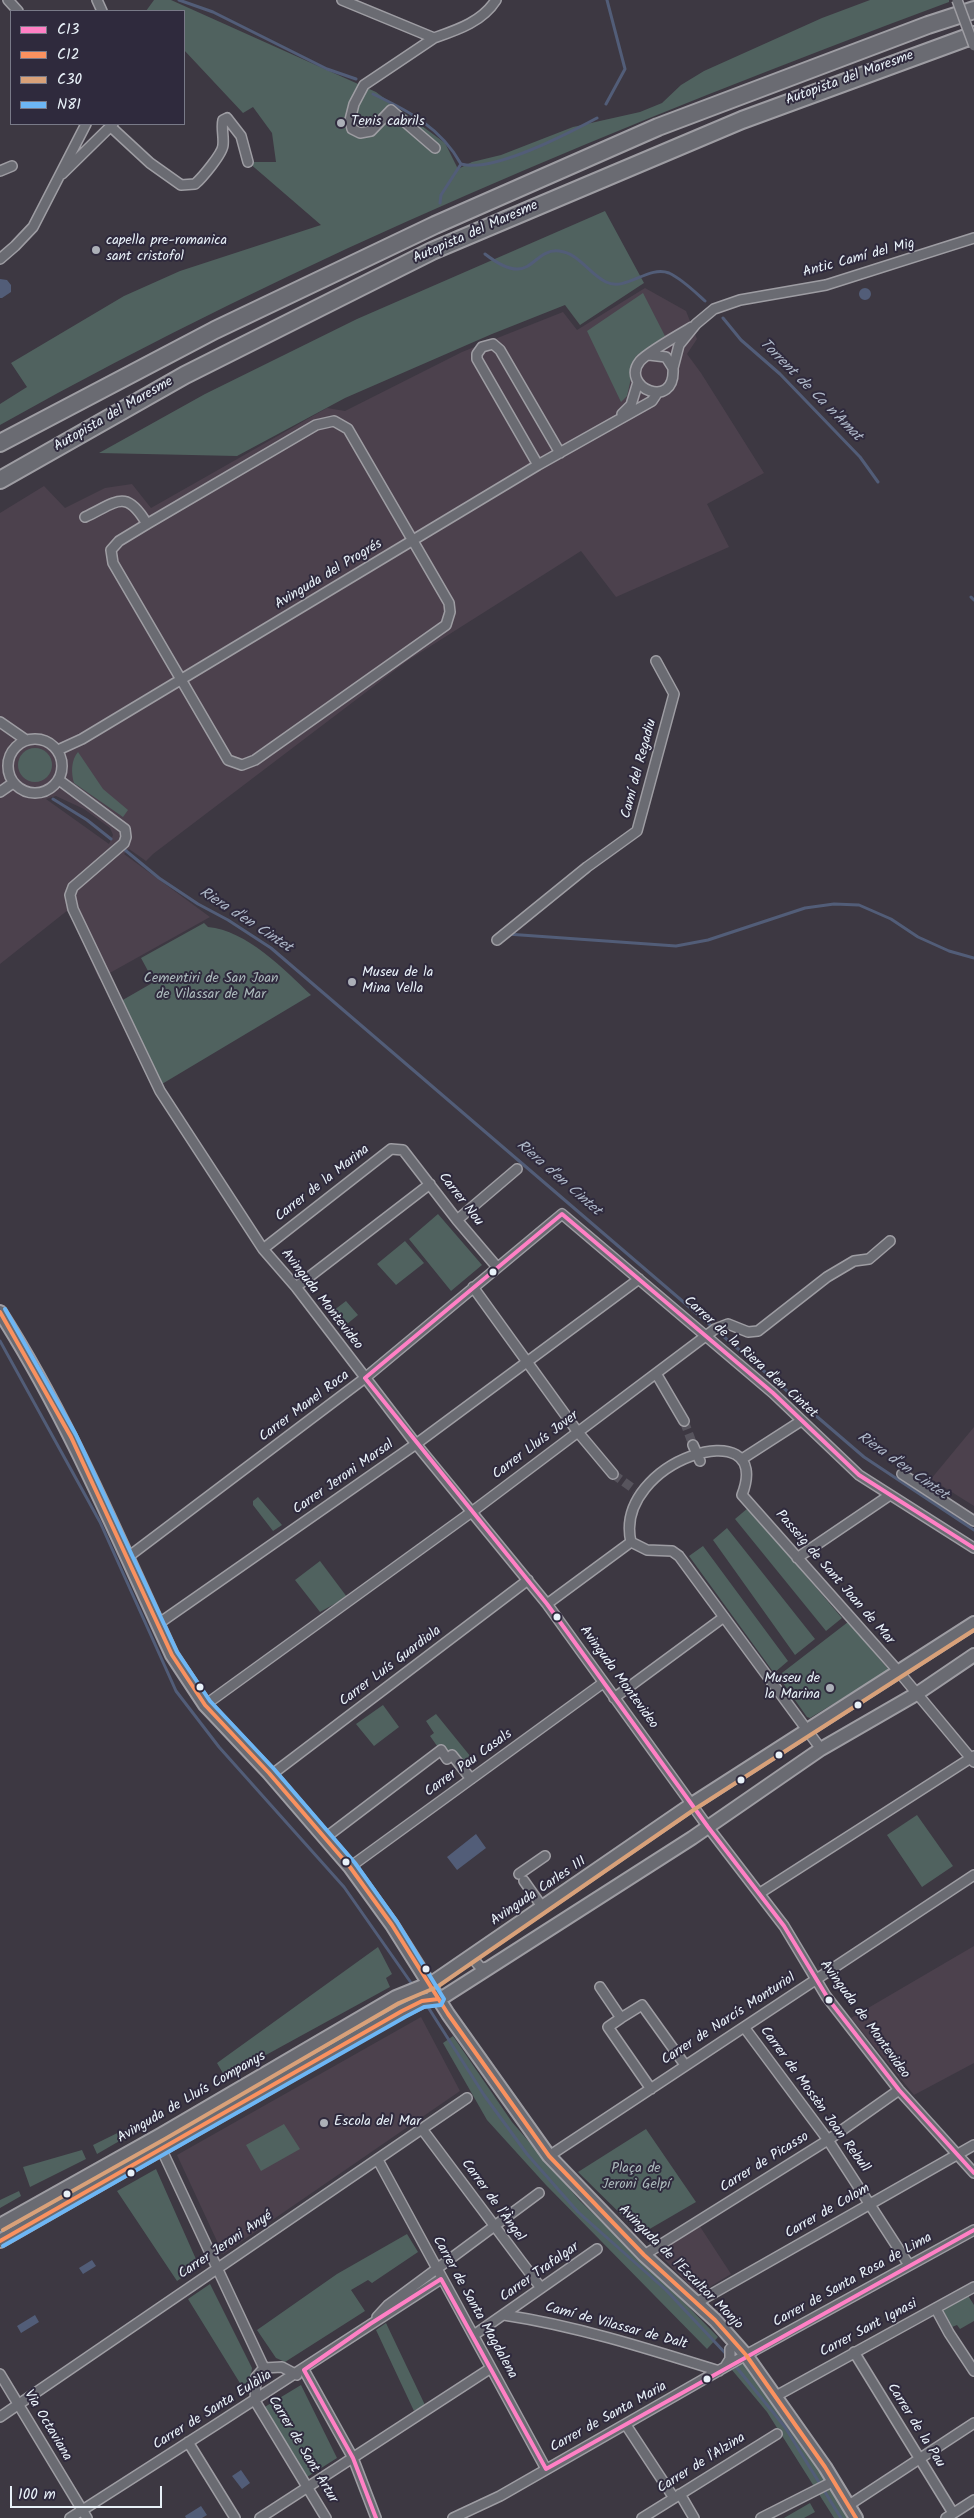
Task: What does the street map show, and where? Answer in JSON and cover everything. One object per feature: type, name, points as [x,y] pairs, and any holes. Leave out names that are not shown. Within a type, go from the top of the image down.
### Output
[{"type":"highway","name":"Autopista del Maresme","points":[[0,443],[215,330],[435,225],[658,127],[928,25],[974,10]]},
{"type":"highway","name":"Autopista del Maresme","points":[[0,480],[185,375],[432,250],[742,120],[974,35]]},
{"type":"street","points":[[8,0],[17,10]]},
{"type":"street","points":[[342,0],[434,38]]},
{"type":"street","points":[[435,148],[391,110],[371,131],[360,133],[352,129],[350,120],[354,104],[364,86],[434,38],[462,29],[490,10],[496,0]]},
{"type":"street","points":[[957,0],[974,46]]},
{"type":"street","points":[[57,179],[112,125],[150,163],[181,185],[194,184],[224,147],[222,124],[223,120],[227,118],[241,136],[248,162]]},
{"type":"street","points":[[0,258],[15,246],[33,227],[85,125]]},
{"type":"street","points":[[0,171],[12,166]]},
{"type":"street","name":"Antic Camí del Mig","points":[[649,355],[696,324],[714,309],[740,300],[826,285],[974,238]]},
{"type":"street","name":"Antic Camí del Mig","points":[[673,368],[680,345],[696,324]]},
{"type":"street","points":[[538,465],[477,359],[477,354],[482,347],[493,344],[500,350],[560,453]]},
{"type":"street","points":[[649,355],[666,357],[673,368],[671,383],[658,392],[652,401],[615,422],[631,405],[638,382],[637,366],[643,358],[649,355]]},
{"type":"street","points":[[638,382],[647,391],[658,392]]},
{"type":"street","points":[[334,421],[348,429],[412,542],[449,603],[450,612],[446,624],[255,760],[242,765],[228,760],[113,563],[112,550],[120,541],[147,524],[316,425],[334,421]]},
{"type":"street","name":"Avinguda del Progrés","points":[[58,750],[82,739],[538,465],[615,422]]},
{"type":"street","points":[[85,517],[120,501],[129,501],[136,505],[147,524]]},
{"type":"street","name":"Camí del Regadiu","points":[[497,940],[588,867],[637,831],[674,694],[656,661]]},
{"type":"street","points":[[0,722],[26,740]]},
{"type":"street","points":[[37,739],[47,741],[58,750],[63,767],[59,780],[50,790],[39,794],[20,790],[13,783],[8,772],[9,757],[15,747],[26,740],[37,739]]},
{"type":"street","name":"Avinguda Montevideo","points":[[59,780],[125,830],[126,837],[124,843],[73,887],[70,895],[73,909],[160,1091],[263,1249],[296,1287],[416,1444],[474,1511],[547,1604],[708,1827]]},
{"type":"street","points":[[0,792],[13,783]]},
{"type":"street","name":"Carrer de la Marina","points":[[263,1249],[391,1149],[403,1150]]},
{"type":"street","name":"Carrer Nou","points":[[403,1150],[457,1220],[497,1267]]},
{"type":"street","points":[[457,1220],[517,1169]]},
{"type":"street","points":[[296,1287],[430,1184]]},
{"type":"street","name":"Carrer Manel Roca","points":[[128,1557],[365,1378],[562,1214]]},
{"type":"street","name":"Carrer de la Riera d'en Cintet","points":[[562,1214],[773,1393],[859,1475],[974,1548]]},
{"type":"street","name":"Carrer Lluís Jover","points":[[205,1705],[474,1511],[577,1431],[657,1375],[706,1336],[728,1324],[748,1332],[758,1330],[827,1277],[854,1261],[869,1259],[890,1241]]},
{"type":"street","name":"Carrer Jeroni Marsal","points":[[158,1624],[416,1444],[527,1360],[639,1279]]},
{"type":"street","points":[[474,1288],[577,1431],[613,1474]]},
{"type":"street","name":"Avinguda de l'Escultor Monjo","points":[[0,1312],[33,1364],[128,1557],[172,1655],[205,1705],[269,1774],[350,1867],[392,1925],[425,1989],[438,1999],[549,2156],[644,2255],[715,2320],[746,2355],[834,2481],[856,2518]]},
{"type":"street","points":[[657,1375],[684,1420]]},
{"type":"street","points":[[631,1542],[630,1520],[641,1494],[668,1466],[697,1453],[716,1450],[732,1452],[742,1459],[801,1421]]},
{"type":"street","name":"Passeig de Sant Joan de Mar","points":[[742,1459],[746,1470],[746,1484],[742,1495],[918,1693],[973,1758]]},
{"type":"street","points":[[902,1474],[974,1521]]},
{"type":"street","points":[[797,1558],[890,1495]]},
{"type":"street","points":[[631,1542],[647,1550],[672,1551],[679,1556],[807,1733],[821,1749]]},
{"type":"street","points":[[547,1604],[631,1542]]},
{"type":"street","name":"Carrer Luís Guardiola","points":[[269,1774],[275,1772],[528,1580]]},
{"type":"street","points":[[614,1698],[724,1617]]},
{"type":"street","name":"Avinguda Carles III","points":[[404,1994],[425,1989],[692,1804],[807,1733],[974,1623]]},
{"type":"street","points":[[0,2241],[162,2150],[411,2005],[422,2001],[438,1999],[708,1827],[821,1749],[918,1693],[974,1655]]},
{"type":"street","name":"Carrer Pau Casals","points":[[350,1867],[603,1684]]},
{"type":"street","points":[[325,1838],[441,1750],[447,1759],[452,1755],[471,1779]]},
{"type":"street","points":[[760,1893],[973,1758]]},
{"type":"street","name":"Avinguda de Montevideo","points":[[708,1827],[784,1926],[816,1980],[898,2090],[974,2173]]},
{"type":"street","points":[[542,1908],[521,1878],[545,1856]]},
{"type":"street","name":"Carrer de Narcís Monturiol","points":[[549,2156],[974,1875]]},
{"type":"street","points":[[481,1950],[474,1957],[475,1961],[481,1968],[490,1966]]},
{"type":"street","points":[[600,1987],[621,2018]]},
{"type":"street","points":[[411,2005],[425,1989]]},
{"type":"street","name":"Avinguda de Lluís Companys","points":[[0,2225],[404,1994]]},
{"type":"street","points":[[650,2089],[608,2027],[621,2018],[642,2005],[685,2065]]},
{"type":"street","name":"Carrer de Mossèn Joan Rebull","points":[[744,2027],[828,2140],[909,2265]]},
{"type":"street","name":"Carrer de Picasso","points":[[644,2255],[828,2140],[898,2090]]},
{"type":"street","name":"Carrer Jeroni Anyé","points":[[0,2417],[468,2098]]},
{"type":"street","name":"Carrer de l'Àngel","points":[[422,2129],[541,2288]]},
{"type":"street","points":[[156,2137],[264,2368],[282,2367],[300,2372],[353,2458],[376,2518]]},
{"type":"street","name":"Carrer de Colom","points":[[696,2303],[974,2145]]},
{"type":"street","name":"Carrer de Santa Magdalena","points":[[378,2160],[546,2469]]},
{"type":"street","name":"Carrer de Santa Eulàlia","points":[[370,2324],[388,2305],[539,2193]]},
{"type":"street","name":"Carrer de Santa Rosa de Lima","points":[[746,2355],[974,2230]]},
{"type":"street","name":"Carrer Trafalgar","points":[[474,2335],[597,2249]]},
{"type":"street","name":"Carrer de Santa Eulàlia","points":[[70,2518],[85,2514],[188,2442],[255,2401],[441,2279]]},
{"type":"street","name":"Carrer Sant Ignasi","points":[[776,2396],[936,2309],[974,2286]]},
{"type":"street","points":[[936,2309],[974,2371]]},
{"type":"street","name":"Camí de Vilassar de Dalt","points":[[504,2315],[542,2321],[721,2370]]},
{"type":"street","points":[[721,2370],[730,2359],[730,2349],[736,2344]]},
{"type":"street","name":"Carrer de la Pau","points":[[854,2352],[919,2459],[950,2516]]},
{"type":"street","name":"Carrer de Santa Maria","points":[[453,2518],[500,2496],[626,2426],[746,2355]]},
{"type":"street","name":"Carrer de Sant Artur","points":[[264,2368],[256,2378],[255,2401],[326,2518]]},
{"type":"street","points":[[260,2518],[491,2368]]},
{"type":"street","name":"Via Octaviana","points":[[0,2374],[17,2405],[85,2514]]},
{"type":"street","points":[[850,2505],[974,2423]]},
{"type":"street","points":[[626,2426],[694,2518]]},
{"type":"street","name":"Carrer de l'Alzina","points":[[642,2518],[777,2434]]},
{"type":"street","points":[[188,2442],[235,2518]]},
{"type":"street","points":[[762,2518],[834,2481]]},
{"type":"street","points":[[950,2516],[974,2500]]},
{"type":"shaded area","points":[[645,288],[686,311],[697,339],[687,354],[764,473],[707,504],[729,547],[616,597],[581,551],[407,661],[146,861],[129,849],[124,854],[210,917],[99,979],[68,910],[0,964],[0,513],[44,486],[65,508],[105,488],[132,484],[151,508],[327,408],[345,411],[462,352],[563,312],[577,330]],"holes":[[[56,796],[84,809],[110,828],[113,835],[109,844],[46,799]]]},
{"type":"shaded area","points":[[974,1427],[974,1506],[931,1479]]},
{"type":"shaded area","points":[[974,1946],[974,2063],[914,2095],[851,2018]]},
{"type":"shaded area","name":"Escola del Mar","points":[[421,2017],[460,2091],[223,2254],[177,2155]]},
{"type":"shaded area","points":[[699,2225],[731,2274],[698,2294],[657,2252]]},
{"type":"green space","points":[[154,0],[171,0],[376,92],[445,143],[458,169],[472,162],[501,155],[573,127],[640,112],[662,103],[681,85],[704,71],[822,18],[870,0],[949,0],[949,2],[706,95],[466,195],[230,304],[114,363],[0,425],[0,404],[27,387],[11,363],[124,296],[180,271],[321,225],[248,162],[276,162],[272,133],[253,107],[243,113],[185,51],[185,10],[147,10]]},
{"type":"green space","points":[[605,211],[644,283],[580,325],[565,305],[492,334],[345,398],[237,456],[99,453],[205,394],[357,319]]},
{"type":"green space","points":[[643,293],[665,336],[636,356],[627,396],[621,402],[587,331]]},
{"type":"green space","points":[[35,748],[47,753],[52,765],[47,777],[35,782],[23,777],[18,765],[23,753]]},
{"type":"green space","points":[[78,752],[103,789],[128,810],[123,817],[74,783],[72,767]]},
{"type":"green space","name":"Cementiri de San Joan de Vilassar de Mar","points":[[204,923],[208,927],[236,935],[250,943],[277,963],[311,995],[162,1084],[121,1001],[154,982],[141,958]]},
{"type":"green space","points":[[438,1214],[482,1265],[451,1291],[409,1239]]},
{"type":"green space","points":[[405,1241],[424,1263],[396,1285],[377,1264]]},
{"type":"green space","points":[[346,1301],[358,1315],[341,1329],[329,1314]]},
{"type":"green space","points":[[258,1497],[282,1525],[273,1531],[253,1505],[253,1501]]},
{"type":"green space","points":[[748,1508],[842,1618],[826,1631],[735,1519]]},
{"type":"green space","points":[[727,1528],[815,1639],[795,1655],[713,1540]]},
{"type":"green space","points":[[703,1546],[788,1661],[774,1673],[689,1556]]},
{"type":"green space","points":[[320,1561],[347,1597],[320,1612],[295,1580]]},
{"type":"green space","points":[[848,1622],[889,1670],[810,1718],[807,1717],[778,1676]]},
{"type":"green space","points":[[383,1705],[399,1727],[374,1746],[356,1724]]},
{"type":"green space","points":[[436,1714],[475,1762],[463,1771],[451,1757],[447,1760],[430,1736],[434,1733],[426,1721]]},
{"type":"green space","points":[[917,1815],[953,1866],[922,1887],[887,1835]]},
{"type":"green space","points":[[378,1947],[392,1974],[386,1978],[390,1987],[213,2084],[224,2075],[217,2063]]},
{"type":"green space","points":[[395,2002],[399,2009],[165,2145],[164,2136]]},
{"type":"green space","points":[[453,2036],[512,2122],[580,2201],[718,2337],[707,2349],[546,2185],[487,2120],[443,2043]]},
{"type":"green space","points":[[152,2116],[154,2121],[97,2154],[93,2145]]},
{"type":"green space","points":[[284,2124],[300,2149],[261,2171],[246,2145]]},
{"type":"green space","name":"Plaça de Jeroni Gelpí","points":[[646,2129],[696,2202],[641,2234],[578,2172]]},
{"type":"green space","points":[[82,2150],[86,2159],[30,2187],[23,2167]]},
{"type":"green space","points":[[156,2169],[199,2266],[177,2281],[117,2191]]},
{"type":"green space","points":[[19,2191],[21,2196],[0,2208],[0,2200]]},
{"type":"green space","points":[[407,2234],[418,2252],[372,2283],[368,2280],[351,2290],[365,2311],[285,2362],[276,2358],[257,2330],[337,2274]]},
{"type":"green space","points":[[210,2284],[252,2368],[250,2382],[243,2388],[188,2299]]},
{"type":"green space","points":[[967,2294],[974,2305],[974,2321],[960,2329],[957,2325],[952,2327],[942,2308]]},
{"type":"green space","points":[[386,2323],[425,2405],[414,2411],[376,2330]]},
{"type":"green space","points":[[745,2362],[813,2458],[851,2518],[834,2518],[767,2412],[732,2370]]},
{"type":"green space","points":[[301,2385],[337,2458],[307,2477],[263,2408]]},
{"type":"green space","points":[[810,2503],[815,2512],[804,2518],[784,2518]]},
{"type":"water","points":[[0,279],[7,280],[11,285],[11,292],[2,298],[0,298]]},
{"type":"water","points":[[867,288],[870,289],[870,299],[863,300],[860,299],[859,292],[860,289]]},
{"type":"water","points":[[476,1834],[486,1848],[457,1870],[447,1857]]},
{"type":"water","points":[[92,2260],[96,2266],[83,2274],[79,2268]]},
{"type":"water","points":[[35,2315],[39,2322],[21,2333],[17,2326]]},
{"type":"water","points":[[241,2470],[250,2483],[242,2489],[232,2476]]},
{"type":"water","points":[[201,2506],[207,2515],[202,2518],[186,2518],[185,2516]]},
{"type":"waterway","name":"Torrent de Ca n'Amat","points":[[179,0],[213,12],[327,69],[356,79]]},
{"type":"waterway","points":[[606,104],[625,69],[607,0]]},
{"type":"waterway","name":"Torrent de Ca n'Amat","points":[[373,94],[423,122],[444,140],[461,164],[441,195],[440,203]]},
{"type":"waterway","points":[[461,164],[492,163],[510,158],[549,142],[597,118]]},
{"type":"waterway","name":"Torrent de Ca n'Amat","points":[[485,254],[513,269],[522,269],[542,255],[559,251],[572,256],[600,278],[614,284],[621,284],[653,272],[669,273],[705,301]]},
{"type":"waterway","name":"Torrent de Ca n'Amat","points":[[723,318],[741,340],[780,374],[860,457],[878,482]]},
{"type":"waterway","name":"Torrent de Ca n'Amat","points":[[971,597],[974,600]]},
{"type":"waterway","name":"Riera d'en Cintet","points":[[53,799],[87,820],[111,839]]},
{"type":"waterway","name":"Riera d'en Cintet","points":[[125,850],[159,878],[271,948],[864,1457],[974,1530]]},
{"type":"waterway","points":[[507,934],[676,946],[708,940],[805,908],[834,904],[859,905],[891,919],[918,937],[949,951],[974,958]]},
{"type":"waterway","points":[[0,1341],[100,1522],[176,1691],[219,1747],[344,1887],[414,1987]]},
{"type":"waterway","points":[[426,2004],[484,2095],[527,2154],[578,2212],[666,2290],[728,2356]]},
{"type":"waterway","points":[[733,2363],[785,2427],[841,2518]]},
{"type":"tunnel","points":[[684,1421],[693,1445]]},
{"type":"tunnel","points":[[613,1474],[635,1490]]},
{"type":"transit line","name":"C13","points":[[974,1548],[859,1475],[773,1393],[562,1214],[365,1378],[547,1604],[708,1827],[784,1926],[829,2000],[899,2090],[974,2173]]},
{"type":"transit line","name":"N81","points":[[3,2246],[405,2017],[424,2007],[441,2005],[444,1999],[397,1922],[355,1863],[274,1769],[210,1701],[177,1652],[76,1435],[5,1309]]},
{"type":"transit line","name":"C12","points":[[0,1312],[71,1437],[172,1655],[205,1705],[269,1773],[350,1867],[392,1925],[448,2014],[549,2156],[644,2255],[715,2320],[746,2355],[825,2467],[856,2518]]},
{"type":"transit line","name":"C30","points":[[3,2230],[165,2139],[399,2003],[437,1987],[695,1809],[974,1630]]},
{"type":"transit line","name":"C12","points":[[0,2241],[402,2011],[422,2001],[438,1999]]},
{"type":"transit line","name":"C13","points":[[376,2518],[353,2458],[304,2370],[370,2324],[441,2279],[546,2469],[974,2230]]},
{"type":"place","name":"Tenis cabrils","points":[[341,123]]},
{"type":"place","name":"capella pre-romanica sant cristofol","points":[[96,250]]},
{"type":"place","name":"Museu de la Mina Vella","points":[[352,982]]},
{"type":"place","name":"Museu de la Marina","points":[[830,1688]]},
{"type":"place","name":"Escola del Mar","points":[[324,2123]]}]
